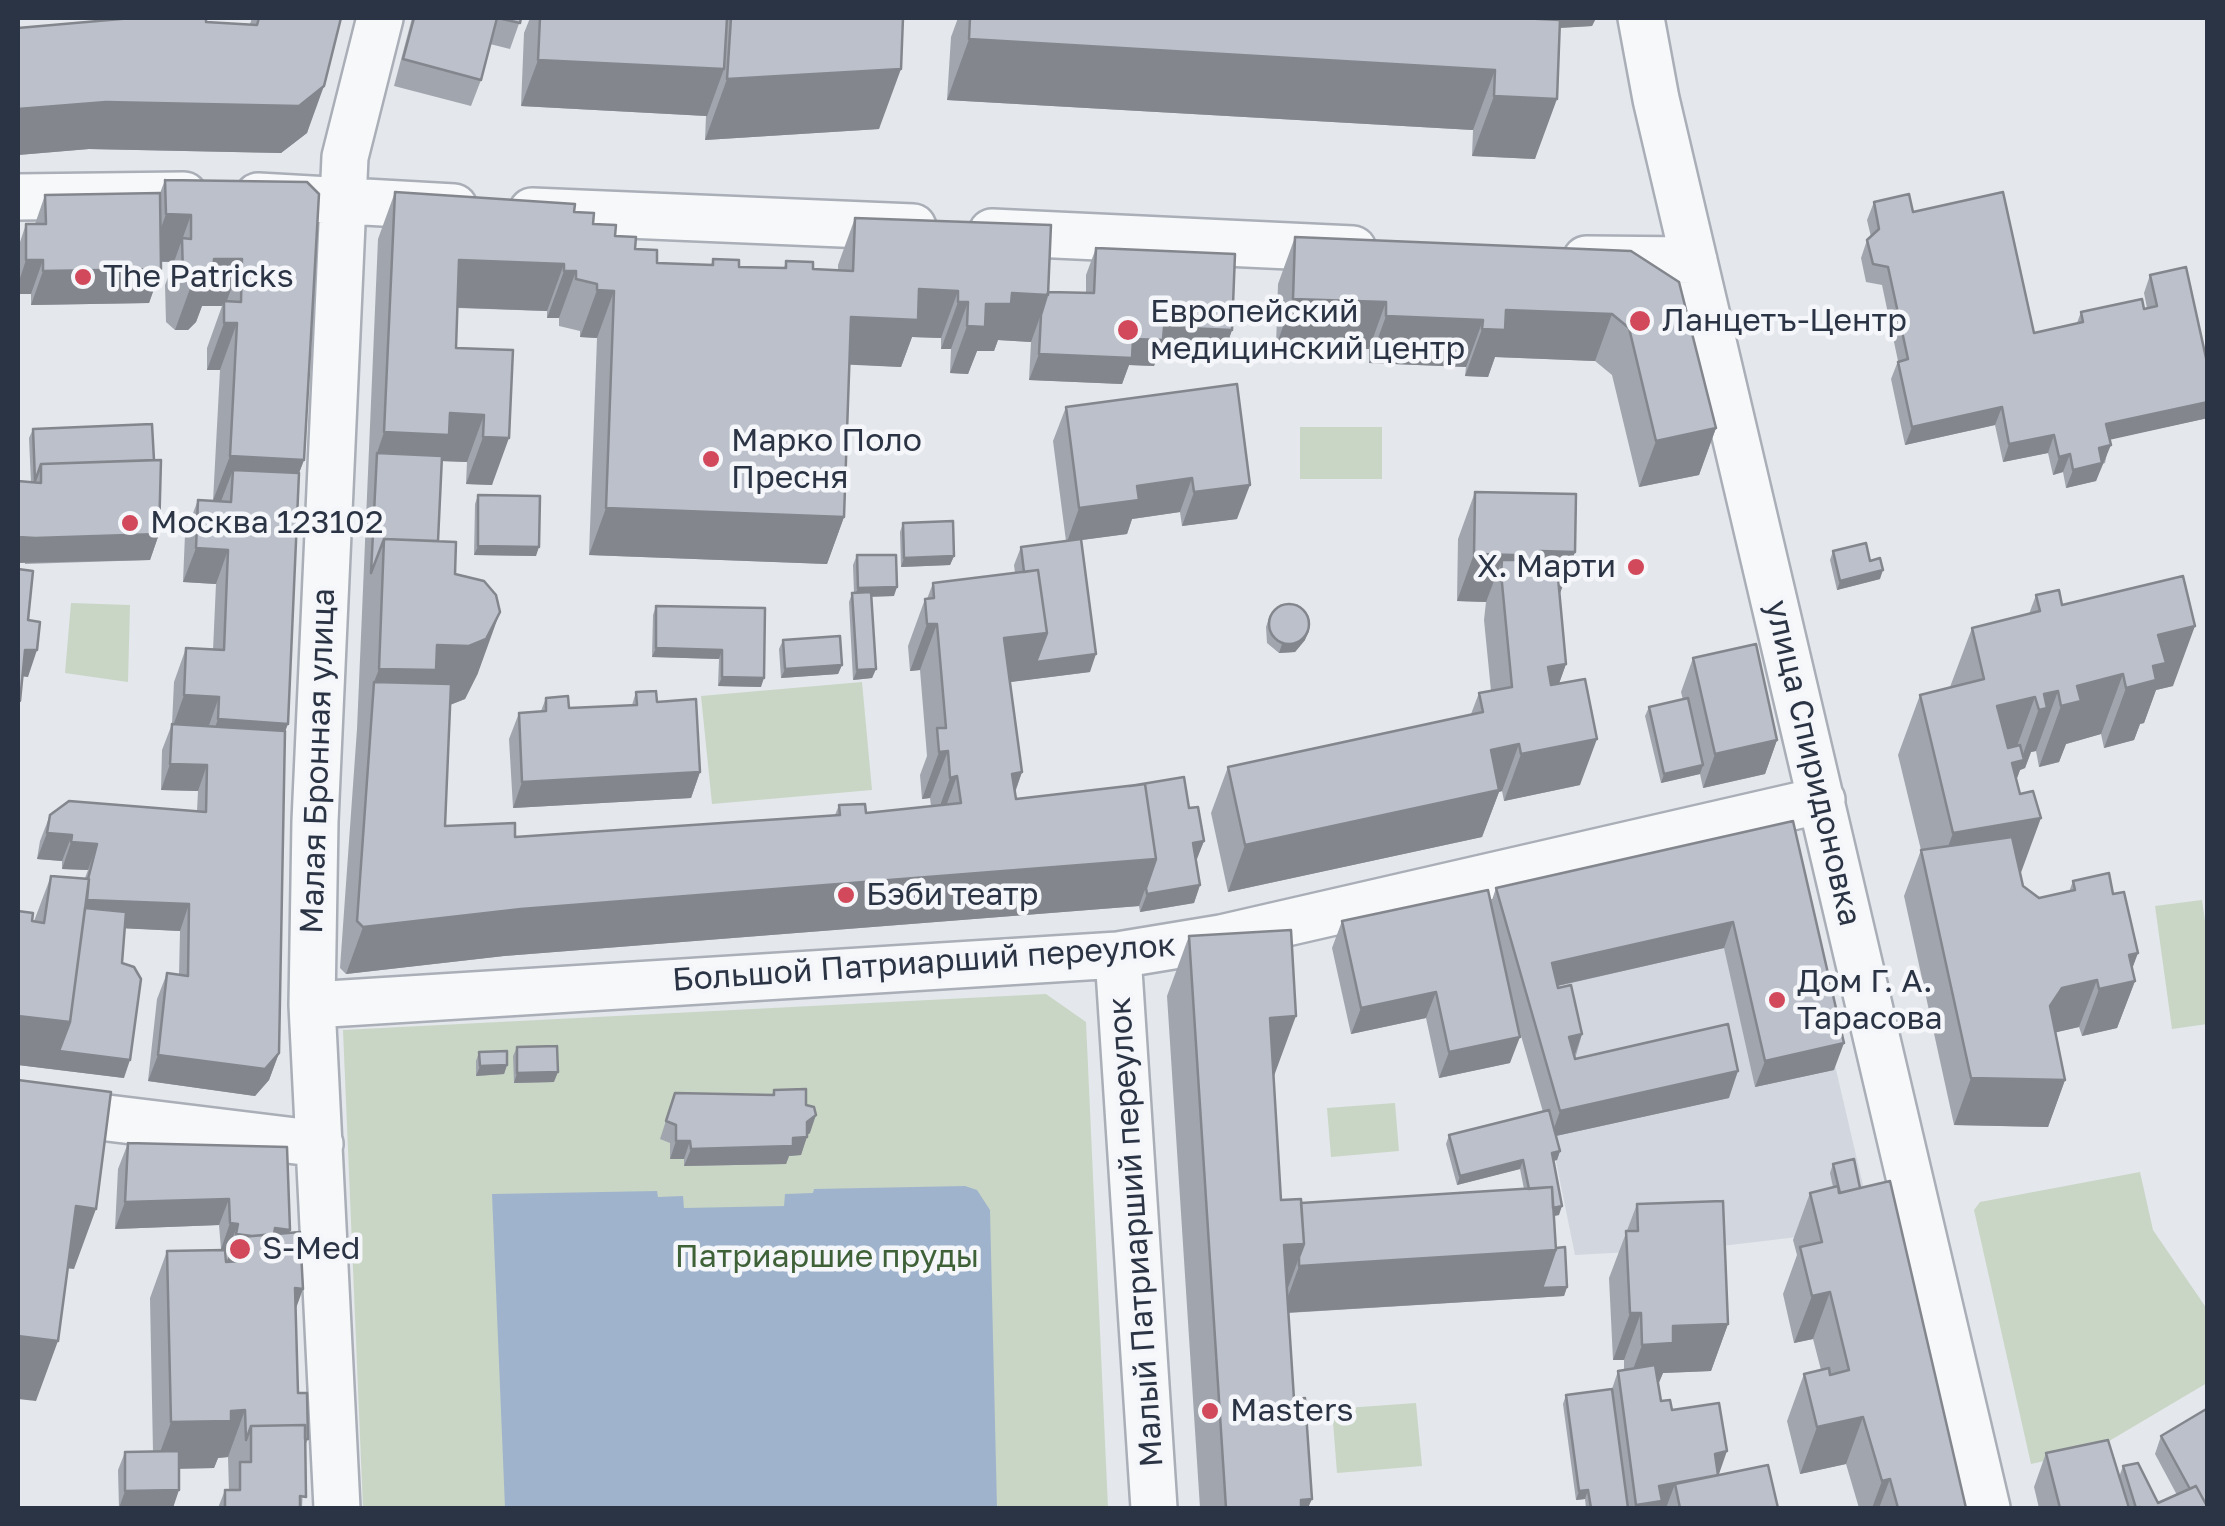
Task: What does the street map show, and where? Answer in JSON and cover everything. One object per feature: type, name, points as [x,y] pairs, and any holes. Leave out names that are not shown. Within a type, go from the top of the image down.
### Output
[{"type":"street","name":"Малая Бронная улица","points":[[337,1508],[312,1005],[320,658],[345,157],[380,18]]},
{"type":"street","name":"улица Спиридоновка","points":[[1641,18],[1694,260],[1987,1508]]},
{"type":"street","points":[[18,197],[102,192],[342,200],[1404,251]]},
{"type":"street","points":[[1542,257],[1694,260]]},
{"type":"street","name":"Большой Патриарший переулок","points":[[312,1005],[1118,955],[1221,938],[1822,800]]},
{"type":"street","name":"Малый Патриарший переулок","points":[[1118,955],[1154,1508]]},
{"type":"street","points":[[18,1108],[320,1144]]},
{"type":"shaded area","points":[[1784,847],[1873,1228],[1705,1248],[1575,1255],[1551,1137],[1486,914]]},
{"type":"green space","points":[[1300,427],[1382,427],[1382,479],[1300,479]]},
{"type":"green space","points":[[71,603],[130,605],[128,682],[65,673]]},
{"type":"green space","points":[[862,682],[872,790],[712,804],[701,696]]},
{"type":"green space","points":[[2202,900],[2208,942],[2207,1024],[2172,1029],[2155,906]]},
{"type":"green space","name":"Патриаршие пруды","points":[[1046,994],[1086,1022],[1108,1508],[363,1508],[343,1030]]},
{"type":"green space","points":[[1395,1103],[1399,1151],[1331,1157],[1327,1108]]},
{"type":"green space","points":[[2140,1172],[2153,1230],[2207,1309],[2207,1383],[2094,1450],[2031,1464],[1974,1210],[1980,1202]]},
{"type":"green space","points":[[1416,1403],[1422,1466],[1337,1473],[1332,1409]]},
{"type":"water","name":"Патриаршие пруды","points":[[965,1186],[977,1190],[990,1210],[997,1508],[505,1508],[492,1194],[657,1191],[658,1197],[683,1196],[684,1208],[784,1206],[785,1194],[813,1193],[814,1189]]},
{"type":"building","points":[[132,18],[206,18],[206,22],[257,25],[259,18],[341,18],[324,86],[299,106],[106,102],[18,109],[18,28]]},
{"type":"building","points":[[414,18],[497,18],[481,80],[403,59]]},
{"type":"building","points":[[540,18],[727,18],[724,69],[538,60]]},
{"type":"building","points":[[731,18],[903,18],[901,69],[727,79]]},
{"type":"building","points":[[970,18],[1560,20],[1557,99],[1494,96],[1495,70],[969,39]]},
{"type":"building","points":[[165,180],[307,182],[319,194],[304,460],[230,456],[237,323],[224,323],[224,301],[241,302],[242,259],[214,259],[213,275],[206,283],[192,283],[183,275],[182,238],[191,239],[191,215],[166,214]]},
{"type":"building","points":[[395,192],[575,204],[574,212],[594,213],[593,224],[616,225],[615,236],[636,237],[635,249],[657,250],[657,263],[713,265],[713,259],[739,260],[739,267],[786,268],[786,261],[813,262],[813,269],[853,271],[855,218],[1051,225],[1048,295],[1012,293],[1011,304],[986,304],[985,327],[967,326],[968,302],[958,302],[958,291],[919,289],[918,320],[851,317],[844,517],[606,508],[614,291],[597,290],[597,284],[576,279],[576,271],[564,271],[564,264],[459,260],[456,348],[513,350],[509,438],[483,437],[484,415],[450,413],[449,435],[384,432]]},
{"type":"building","points":[[2003,192],[2034,333],[2083,322],[2081,312],[2142,299],[2144,309],[2157,306],[2150,275],[2186,267],[2208,367],[2208,402],[2106,424],[2111,445],[2099,448],[2102,463],[2073,470],[2070,454],[2059,457],[2054,435],[2009,444],[2002,407],[1912,427],[1898,362],[1908,359],[1888,267],[1873,264],[1867,240],[1879,229],[1874,202],[1909,194],[1913,212]]},
{"type":"building","points":[[160,193],[161,269],[43,271],[43,260],[26,260],[26,224],[46,224],[45,195]]},
{"type":"building","points":[[1295,237],[1631,251],[1679,282],[1716,428],[1656,441],[1629,328],[1612,314],[1506,310],[1505,330],[1482,329],[1483,320],[1386,316],[1386,302],[1293,299]]},
{"type":"building","name":"Европейский медицинский центр","points":[[1096,248],[1235,254],[1232,330],[1164,327],[1163,340],[1133,339],[1132,358],[1039,354],[1041,315],[1048,292],[1094,293]]},
{"type":"building","points":[[1237,384],[1250,485],[1194,492],[1192,478],[1137,486],[1139,500],[1079,508],[1066,407]]},
{"type":"building","points":[[152,424],[154,460],[41,464],[35,481],[33,429]]},
{"type":"building","points":[[377,453],[442,456],[438,541],[384,539],[371,573]]},
{"type":"building","points":[[161,460],[159,534],[18,537],[18,481],[41,483],[41,464]]},
{"type":"building","points":[[233,470],[299,473],[288,724],[218,719],[219,697],[184,695],[186,648],[224,650],[228,550],[196,548],[198,500],[231,502]]},
{"type":"building","points":[[1475,492],[1576,494],[1575,552],[1540,551],[1540,569],[1557,567],[1566,664],[1548,667],[1551,685],[1585,679],[1597,739],[1521,754],[1519,744],[1491,750],[1499,790],[1245,845],[1228,767],[1483,712],[1479,693],[1512,687],[1501,573],[1502,560],[1514,560],[1514,555],[1474,554]]},
{"type":"building","points":[[478,495],[540,496],[539,547],[478,546]]},
{"type":"building","points":[[953,521],[954,556],[904,558],[903,523]]},
{"type":"building","points":[[384,539],[456,542],[455,574],[484,581],[496,595],[500,612],[486,639],[469,646],[437,645],[436,670],[379,669]]},
{"type":"building","points":[[1081,539],[1096,654],[1036,662],[1047,633],[1038,570],[1024,572],[1021,547]]},
{"type":"building","points":[[1866,543],[1870,561],[1880,558],[1883,570],[1840,581],[1833,551]]},
{"type":"building","points":[[857,555],[896,555],[897,587],[858,588]]},
{"type":"building","points":[[18,569],[33,571],[28,620],[40,622],[37,650],[25,650],[20,701],[18,701]]},
{"type":"building","points":[[1038,570],[1047,633],[1004,638],[1022,772],[1012,774],[1016,799],[1145,784],[1156,859],[521,909],[363,927],[357,921],[374,682],[451,684],[445,826],[515,823],[515,837],[840,815],[839,805],[865,804],[866,813],[961,803],[957,776],[950,778],[948,751],[939,752],[937,728],[946,728],[937,624],[927,624],[925,599],[934,598],[933,583]]},
{"type":"building","points":[[2183,576],[2195,626],[2158,635],[2166,663],[2153,666],[2156,680],[2126,688],[2123,674],[2077,686],[2081,701],[2061,706],[2058,691],[2044,694],[2047,708],[2039,710],[2035,697],[1997,706],[2008,748],[2020,745],[2024,760],[2012,763],[2020,794],[2033,791],[2041,818],[1953,833],[1920,695],[1984,679],[1972,628],[2040,611],[2036,595],[2059,590],[2062,605]]},
{"type":"building","points":[[871,592],[876,669],[857,670],[852,593]]},
{"type":"building","points":[[1289,604],[1303,610],[1309,624],[1303,638],[1289,644],[1275,638],[1269,624],[1275,610]]},
{"type":"building","points":[[656,606],[765,608],[764,678],[722,677],[722,650],[656,648]]},
{"type":"building","points":[[840,636],[842,665],[785,669],[783,640]]},
{"type":"building","points":[[1756,644],[1777,740],[1715,754],[1693,658]]},
{"type":"building","points":[[656,691],[657,702],[696,699],[700,772],[522,782],[519,713],[546,711],[546,698],[568,696],[569,708],[637,705],[636,692]]},
{"type":"building","points":[[1688,698],[1703,765],[1664,774],[1649,707]]},
{"type":"building","points":[[172,724],[285,731],[279,1053],[265,1069],[158,1055],[167,973],[188,976],[189,904],[87,900],[97,844],[71,842],[72,835],[47,833],[50,815],[69,801],[206,812],[207,765],[170,764]]},
{"type":"building","points":[[1184,777],[1189,808],[1198,807],[1204,841],[1193,843],[1200,885],[1147,894],[1156,859],[1145,784],[1130,786]]},
{"type":"building","name":"Дом Г. А. Тарасова","points":[[1793,821],[1844,1043],[1765,1061],[1733,922],[1552,963],[1558,988],[1571,985],[1582,1034],[1569,1037],[1575,1059],[1728,1024],[1738,1071],[1560,1111],[1496,888]]},
{"type":"building","points":[[2012,837],[2023,886],[2039,898],[2075,890],[2073,881],[2109,873],[2113,894],[2124,892],[2138,953],[2129,955],[2135,981],[2099,989],[2097,980],[2062,988],[2050,1006],[2065,1080],[1971,1078],[1921,850]]},
{"type":"building","points":[[51,876],[89,879],[70,1022],[18,1016],[18,911],[33,913],[32,921],[44,923]]},
{"type":"building","points":[[1488,890],[1520,1037],[1449,1052],[1436,992],[1361,1008],[1342,921]]},
{"type":"building","points":[[85,908],[126,912],[122,963],[134,967],[141,979],[130,1060],[59,1051],[70,1022]]},
{"type":"building","points":[[1291,930],[1296,1016],[1270,1018],[1281,1200],[1301,1199],[1304,1244],[1284,1245],[1294,1399],[1305,1398],[1312,1499],[1301,1500],[1301,1508],[1226,1508],[1189,936]]},
{"type":"building","points":[[557,1046],[558,1072],[517,1073],[517,1047]]},
{"type":"building","points":[[507,1051],[507,1065],[480,1066],[479,1052]]},
{"type":"building","points":[[18,1080],[111,1092],[96,1209],[76,1206],[58,1341],[18,1336]]},
{"type":"building","points":[[806,1089],[806,1105],[814,1107],[816,1115],[807,1122],[807,1137],[793,1138],[793,1146],[691,1149],[690,1141],[676,1141],[676,1125],[666,1121],[675,1093],[774,1095],[774,1090]]},
{"type":"building","points":[[1549,1110],[1560,1151],[1552,1153],[1562,1206],[1553,1208],[1552,1187],[1529,1189],[1523,1160],[1460,1176],[1449,1135]]},
{"type":"building","points":[[128,1143],[287,1147],[290,1230],[275,1228],[274,1234],[252,1236],[236,1234],[238,1224],[230,1223],[229,1199],[125,1202]]},
{"type":"building","points":[[1854,1159],[1860,1188],[1840,1193],[1833,1164]]},
{"type":"building","points":[[1890,1181],[1966,1508],[1898,1508],[1890,1479],[1882,1481],[1863,1417],[1817,1427],[1804,1374],[1829,1368],[1830,1375],[1849,1370],[1830,1292],[1812,1296],[1800,1247],[1822,1242],[1810,1193],[1838,1186],[1839,1193]]},
{"type":"building","points":[[1552,1187],[1556,1250],[1299,1266],[1304,1244],[1301,1203]]},
{"type":"building","points":[[1723,1201],[1728,1324],[1673,1326],[1673,1343],[1642,1345],[1641,1313],[1630,1313],[1626,1231],[1638,1231],[1637,1204]]},
{"type":"building","points":[[300,1232],[303,1289],[295,1288],[298,1393],[307,1393],[308,1439],[305,1425],[251,1426],[246,1440],[245,1410],[231,1411],[231,1421],[171,1422],[167,1251],[225,1250],[226,1262],[242,1261],[241,1237]]},
{"type":"building","points":[[1565,1247],[1567,1287],[1542,1288],[1556,1248]]},
{"type":"building","points":[[1655,1365],[1661,1401],[1670,1400],[1672,1410],[1719,1403],[1727,1451],[1715,1454],[1718,1475],[1659,1486],[1662,1501],[1636,1505],[1618,1371]]},
{"type":"building","points":[[1612,1389],[1628,1508],[1591,1508],[1588,1490],[1579,1491],[1566,1395]]},
{"type":"building","points":[[2208,1408],[2208,1508],[2196,1486],[2190,1489],[2161,1436]]},
{"type":"building","points":[[305,1425],[306,1497],[300,1496],[300,1508],[225,1508],[225,1490],[240,1490],[240,1462],[251,1462],[251,1426]]},
{"type":"building","points":[[2108,1440],[2129,1508],[2060,1508],[2046,1453]]},
{"type":"building","points":[[179,1451],[179,1490],[125,1491],[125,1452]]},
{"type":"building","points":[[2138,1463],[2158,1503],[2196,1486],[2208,1508],[2136,1508],[2123,1466]]},
{"type":"building","points":[[1768,1465],[1778,1508],[1680,1508],[1675,1484]]},
{"type":"place","name":"The Patricks","points":[[83,277]]},
{"type":"place","name":"Ланцетъ-Центр","points":[[1640,321]]},
{"type":"place","name":"Европейский медицинский центр","points":[[1128,330]]},
{"type":"place","name":"Марко Поло Пресня","points":[[711,459]]},
{"type":"place","name":"Москва 123102","points":[[130,523]]},
{"type":"place","name":"Х. Марти","points":[[1636,567]]},
{"type":"place","name":"Бэби театр","points":[[846,895]]},
{"type":"place","name":"Дом Г. А. Тарасова","points":[[1777,1000]]},
{"type":"place","name":"S-Med","points":[[240,1249]]},
{"type":"place","name":"Masters","points":[[1210,1411]]}]
